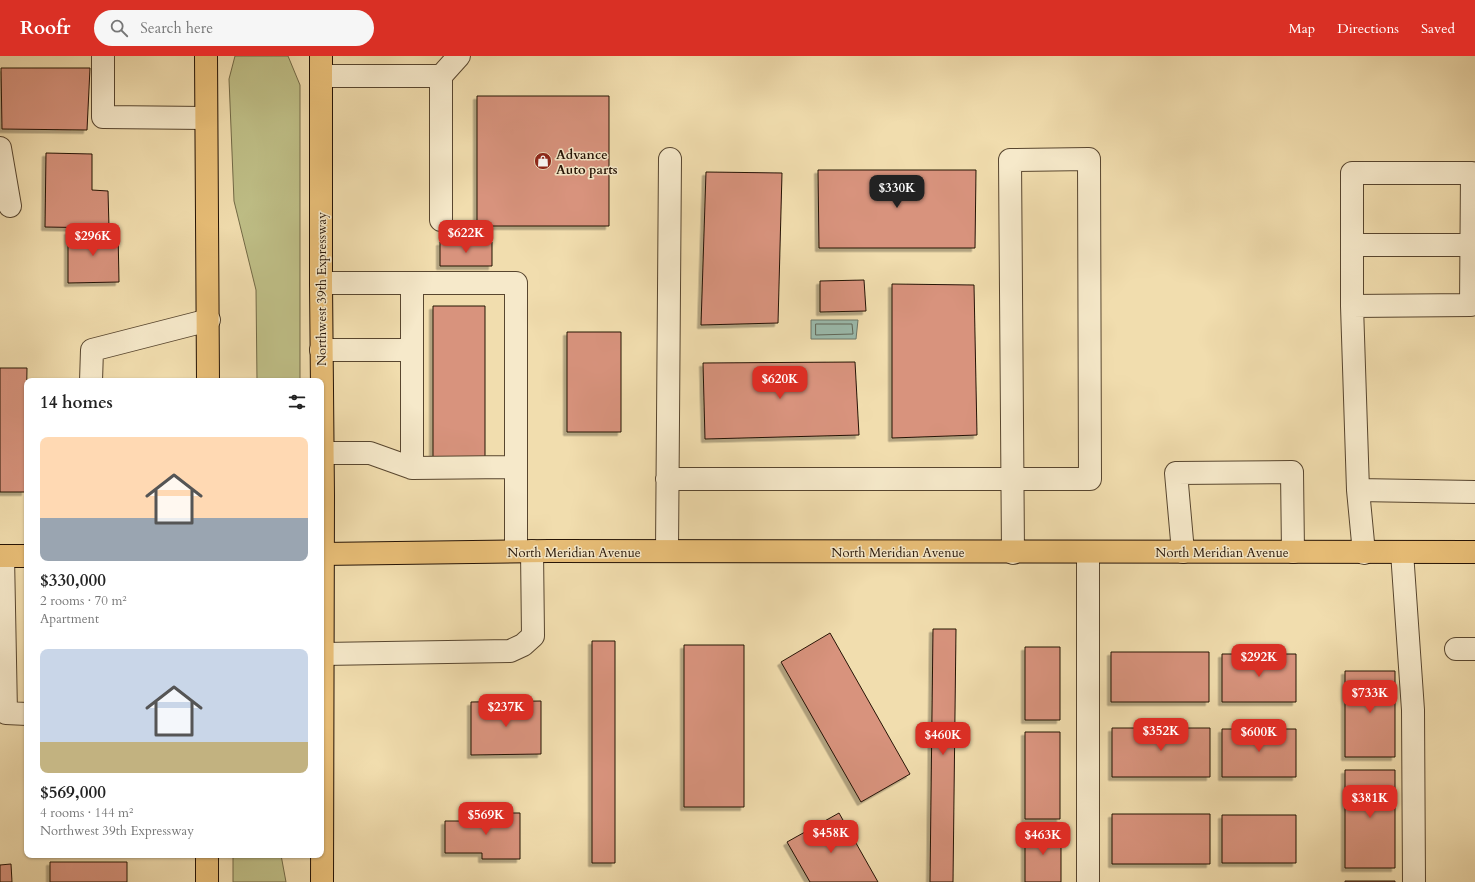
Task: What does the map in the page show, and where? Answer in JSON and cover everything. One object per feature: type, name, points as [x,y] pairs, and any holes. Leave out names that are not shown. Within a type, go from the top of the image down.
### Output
[{"type":"main road","points":[[206,56],[209,320],[208,378]]},
{"type":"main road","name":"Northwest 39th Expressway","points":[[321,66],[321,378]]},
{"type":"main road","name":"North Meridian Avenue","points":[[324,554],[524,551],[1475,552]]},
{"type":"main road","points":[[2,556],[24,556]]},
{"type":"main road","points":[[207,858],[207,882]]},
{"type":"main road","name":"Northwest 39th Expressway","points":[[322,858],[322,882]]},
{"type":"street","points":[[103,56],[104,117],[206,118]]},
{"type":"street","points":[[441,220],[441,76],[459,56]]},
{"type":"street","points":[[321,66],[441,76]]},
{"type":"street","points":[[0,148],[10,206]]},
{"type":"street","points":[[667,551],[670,159]]},
{"type":"street","points":[[667,479],[1012,479],[1090,479],[1089,159],[1010,160],[1012,479],[1013,552]]},
{"type":"street","points":[[1352,306],[1471,305],[1472,173],[1352,173],[1352,306],[1358,490],[1364,552]]},
{"type":"street","points":[[1352,245],[1471,245]]},
{"type":"street","points":[[320,283],[516,283],[516,467],[533,636],[523,645],[510,651],[324,654]]},
{"type":"street","points":[[412,283],[412,468]]},
{"type":"street","points":[[91,378],[92,350],[209,320]]},
{"type":"street","points":[[321,350],[411,350]]},
{"type":"street","points":[[324,453],[370,453],[412,468],[516,467]]},
{"type":"street","points":[[1183,552],[1176,473],[1268,472],[1292,472],[1293,552]]},
{"type":"street","points":[[1358,490],[1475,492]]},
{"type":"street","points":[[1088,552],[1088,882]]},
{"type":"street","points":[[1402,552],[1413,710],[1414,882]]},
{"type":"street","points":[[2,556],[6,714],[24,714]]},
{"type":"green space","points":[[235,56],[288,56],[300,85],[300,378],[257,378],[256,290],[234,201],[229,79]]},
{"type":"green space","points":[[233,858],[282,858],[286,882],[233,882]]},
{"type":"water","points":[[811,320],[858,320],[856,339],[811,339]]},
{"type":"building","points":[[1,68],[90,68],[87,130],[2,129]]},
{"type":"building","points":[[477,96],[609,96],[609,226],[477,226]]},
{"type":"building","points":[[46,153],[92,154],[92,190],[108,191],[109,228],[45,227]]},
{"type":"building","points":[[818,170],[976,170],[975,248],[819,248]]},
{"type":"building","points":[[706,172],[782,173],[778,323],[701,325]]},
{"type":"building","points":[[68,231],[118,231],[119,282],[68,283]]},
{"type":"building","points":[[440,242],[492,242],[492,266],[440,266]]},
{"type":"building","points":[[864,280],[866,311],[820,312],[820,281]]},
{"type":"building","points":[[892,284],[974,285],[977,435],[892,438]]},
{"type":"building","points":[[433,306],[485,306],[485,457],[433,457]]},
{"type":"building","points":[[567,332],[621,332],[621,432],[567,432]]},
{"type":"building","points":[[855,362],[859,435],[705,439],[703,363]]},
{"type":"building","points":[[0,368],[27,368],[27,378],[24,378],[24,492],[0,492]]},
{"type":"building","points":[[933,629],[956,629],[953,882],[930,882]]},
{"type":"building","points":[[830,633],[910,774],[861,802],[781,662]]},
{"type":"building","points":[[592,641],[615,641],[615,863],[592,863]]},
{"type":"building","points":[[684,645],[744,645],[744,807],[684,807]]},
{"type":"building","points":[[1025,647],[1060,647],[1060,720],[1025,720]]},
{"type":"building","points":[[1111,652],[1209,652],[1209,702],[1111,702]]},
{"type":"building","points":[[1222,654],[1296,654],[1296,702],[1222,702]]},
{"type":"building","points":[[1345,671],[1395,671],[1395,757],[1345,757]]},
{"type":"building","points":[[541,701],[541,754],[471,755],[471,702]]},
{"type":"building","points":[[1112,728],[1210,728],[1210,777],[1112,777]]},
{"type":"building","points":[[1222,729],[1296,729],[1296,777],[1222,777]]},
{"type":"building","points":[[1025,732],[1060,732],[1060,819],[1025,819]]},
{"type":"building","points":[[1345,770],[1395,770],[1395,868],[1345,868]]},
{"type":"building","points":[[482,813],[520,813],[520,859],[482,859],[482,853],[445,853],[445,821],[482,821]]},
{"type":"building","points":[[839,813],[878,882],[810,882],[787,842]]},
{"type":"building","points":[[1112,814],[1210,814],[1210,864],[1112,864]]},
{"type":"building","points":[[1222,815],[1296,815],[1296,863],[1222,863]]},
{"type":"building","points":[[1025,830],[1061,830],[1061,882],[1025,882]]},
{"type":"building","points":[[50,862],[127,862],[127,882],[50,882]]},
{"type":"building","points":[[11,864],[12,882],[0,882],[0,865]]},
{"type":"building","points":[[1395,881],[1395,882],[1345,882]]},
{"type":"place","name":"Advance Auto parts","points":[[543,161]]}]
